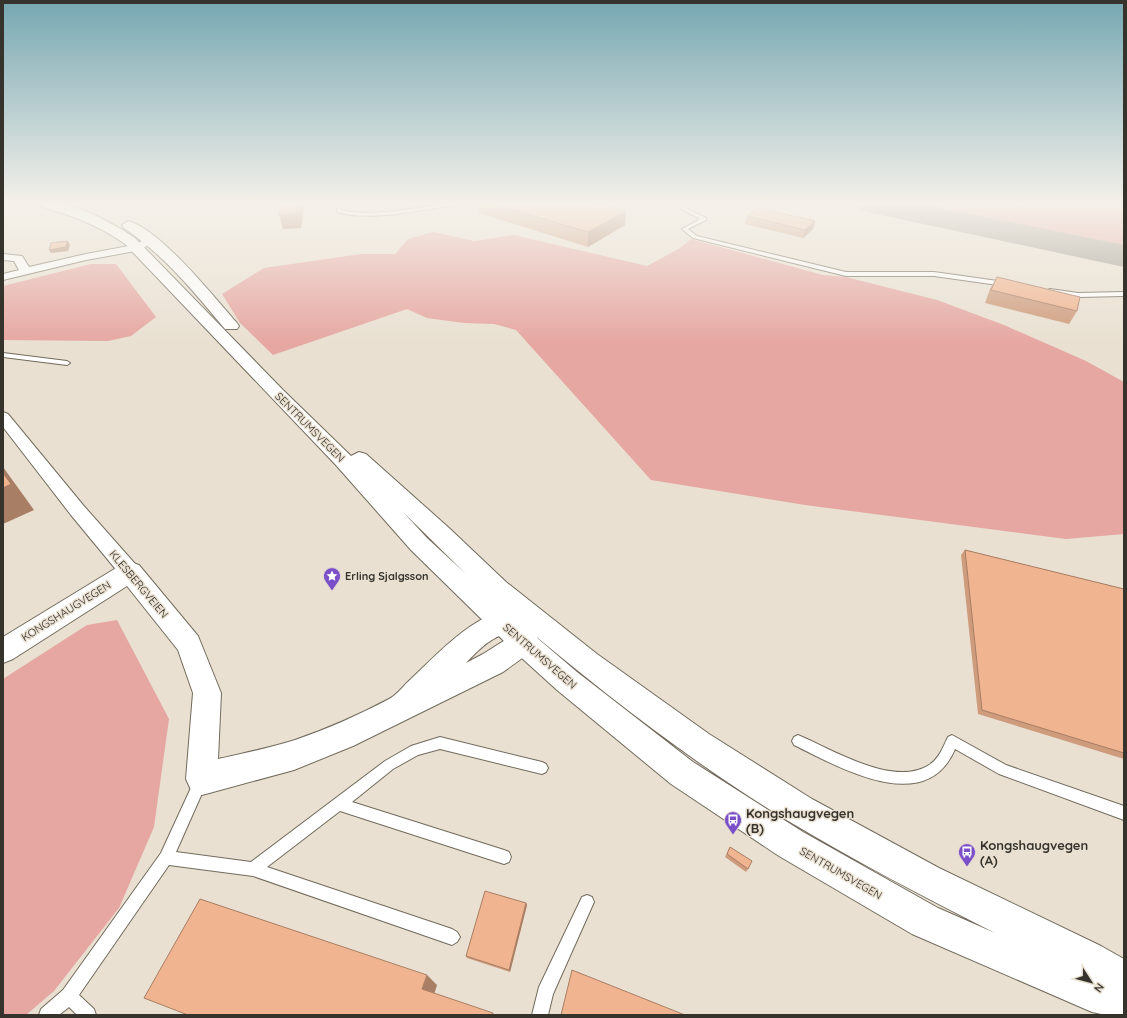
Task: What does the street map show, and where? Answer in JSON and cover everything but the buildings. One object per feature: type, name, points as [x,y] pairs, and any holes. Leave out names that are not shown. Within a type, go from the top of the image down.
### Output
[{"type":"main road","name":"SENTRUMSVEGEN","points":[[146,251],[420,544],[519,628],[573,686],[682,773],[791,844],[925,921],[1092,993],[1124,999]]},
{"type":"main road","name":"SENTRUMSVEGEN","points":[[151,251],[183,270],[287,389],[352,453],[441,534],[497,589],[519,628],[587,663],[698,744],[801,810],[927,880],[1088,959],[1124,981]]},
{"type":"main road","name":"KONGSHAUGVEGEN","points":[[3,650],[130,572]]},
{"type":"main road","name":"KLESBERGVEIEN","points":[[130,572],[189,644],[207,693],[202,779]]},
{"type":"main road","points":[[202,779],[294,755],[342,736],[493,662],[519,628]]},
{"type":"street","points":[[3,277],[111,251]]},
{"type":"street","points":[[3,257],[18,258],[25,271]]},
{"type":"street","name":"KLESBERGVEIEN","points":[[3,417],[76,510],[130,572]]},
{"type":"lane","points":[[750,251],[846,274],[934,274],[1009,285]]},
{"type":"lane","points":[[1040,289],[1078,295],[1124,294]]},
{"type":"lane","points":[[3,355],[67,363]]},
{"type":"lane","points":[[798,740],[847,763],[879,774],[908,778],[922,776],[934,770],[942,762],[952,741],[1003,770],[1124,813]]},
{"type":"lane","points":[[253,869],[389,765],[415,750],[440,743],[542,768]]},
{"type":"lane","points":[[47,1015],[68,996],[166,858],[202,779]]},
{"type":"lane","points":[[338,804],[504,857]]},
{"type":"lane","points":[[166,858],[253,869],[452,936]]},
{"type":"lane","points":[[540,1015],[545,993],[587,902]]},
{"type":"lane","points":[[68,996],[88,1015]]},
{"type":"shaded area","points":[[398,251],[581,251],[647,266],[675,251],[733,251],[823,275],[846,277],[937,300],[1004,325],[1086,361],[1124,382],[1124,534],[1066,539],[805,505],[651,480],[516,330],[494,324],[464,323],[427,318],[407,309],[273,355],[240,323],[222,294],[264,268],[361,254],[395,254]]},
{"type":"shaded area","points":[[91,264],[116,264],[156,317],[131,336],[108,341],[3,340],[3,286]]},
{"type":"shaded area","points":[[117,620],[169,719],[154,827],[119,908],[54,991],[26,1015],[3,1015],[3,679],[87,625]]},
{"type":"taxiway","points":[[1098,251],[1124,256]]},
{"type":"place","name":"Erling Sjalgsson","points":[[332,591]]},
{"type":"place","name":"Kongshaugvegen (B)","points":[[733,835]]},
{"type":"place","name":"Kongshaugvegen (A)","points":[[967,867]]}]
